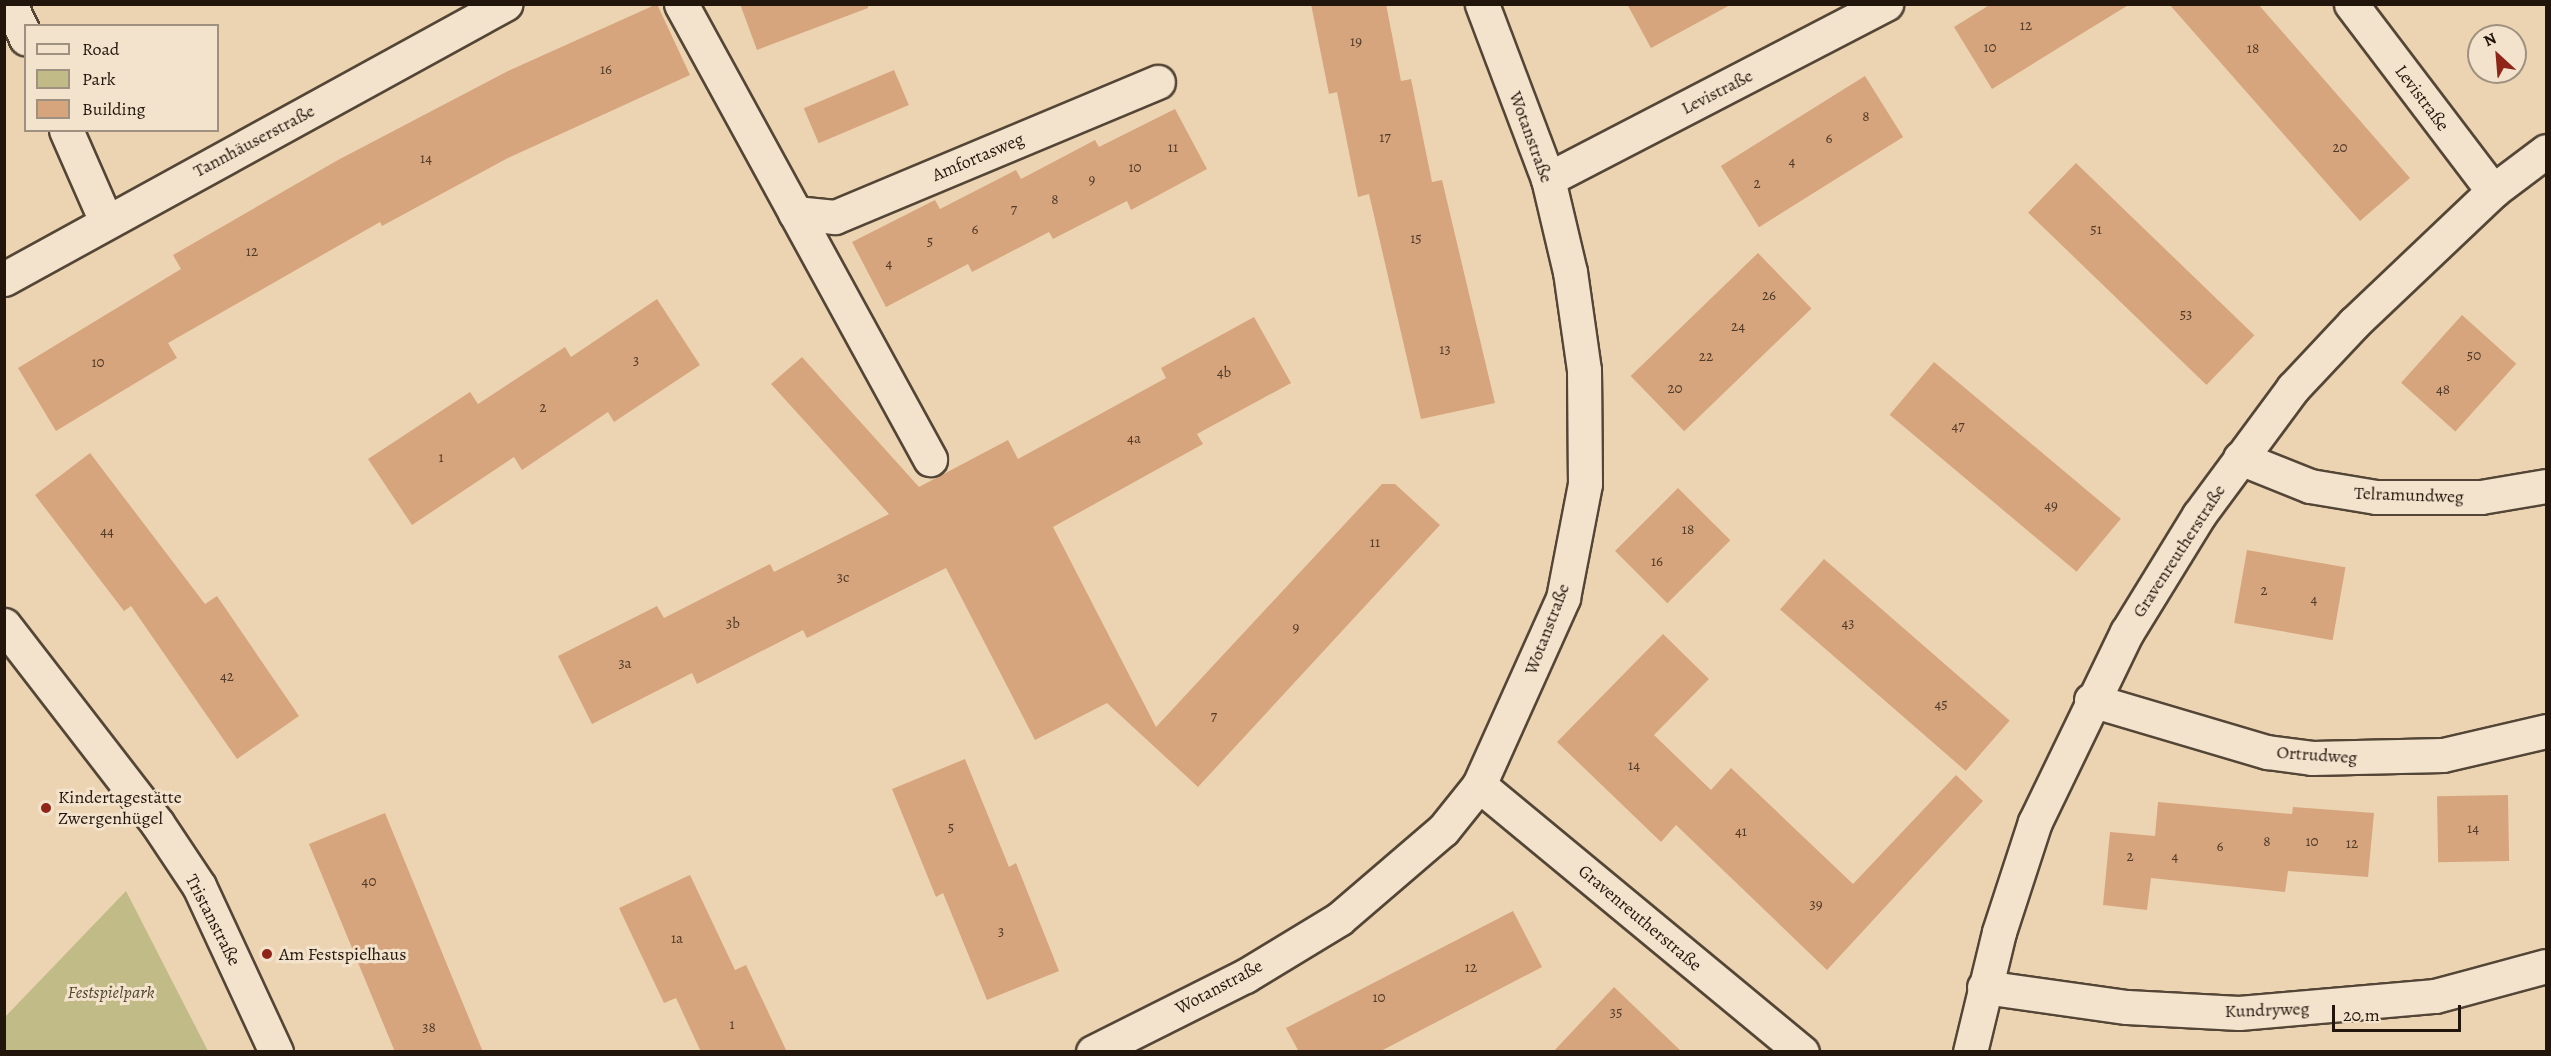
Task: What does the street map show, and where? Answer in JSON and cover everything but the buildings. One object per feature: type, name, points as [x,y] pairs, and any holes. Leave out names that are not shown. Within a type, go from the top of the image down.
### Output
[{"type":"street","points":[[10,4],[24,35]]},
{"type":"street","name":"Tannhäuserstraße","points":[[4,279],[505,4]]},
{"type":"street","points":[[681,4],[930,459]]},
{"type":"street","name":"Wotanstraße","points":[[1093,1052],[1245,976],[1339,919],[1443,830],[1479,785],[1563,598],[1586,484],[1584,370],[1570,272],[1548,179],[1482,4]]},
{"type":"street","name":"Levistraße","points":[[1548,179],[1886,4]]},
{"type":"street","name":"Levistraße","points":[[2352,4],[2493,191]]},
{"type":"street","name":"Amfortasweg","points":[[795,213],[835,217],[1158,82]]},
{"type":"street","points":[[67,132],[106,221]]},
{"type":"street","name":"Gravenreutherstraße","points":[[1970,1052],[1984,987],[2035,822],[2091,700],[2167,565],[2240,458],[2293,388],[2354,323],[2493,191],[2547,151]]},
{"type":"street","name":"Telramundweg","points":[[2240,458],[2310,486],[2376,497],[2481,497],[2547,486]]},
{"type":"street","name":"Tristanstraße","points":[[4,625],[157,823],[199,886],[276,1052]]},
{"type":"street","name":"Ortrudweg","points":[[2091,700],[2267,752],[2312,758],[2443,755],[2547,731]]},
{"type":"street","name":"Gravenreutherstraße","points":[[1479,785],[1802,1052]]},
{"type":"street","name":"Kundryweg","points":[[1984,987],[2127,1007],[2239,1013],[2435,996],[2547,966]]},
{"type":"green space","name":"Festspielpark","points":[[126,891],[208,1051],[5,1051],[5,1017]]},
{"type":"place","name":"Kindertagestätte Zwergenhügel","points":[[46,808]]},
{"type":"place","name":"Am Festspielhaus","points":[[267,954]]}]
